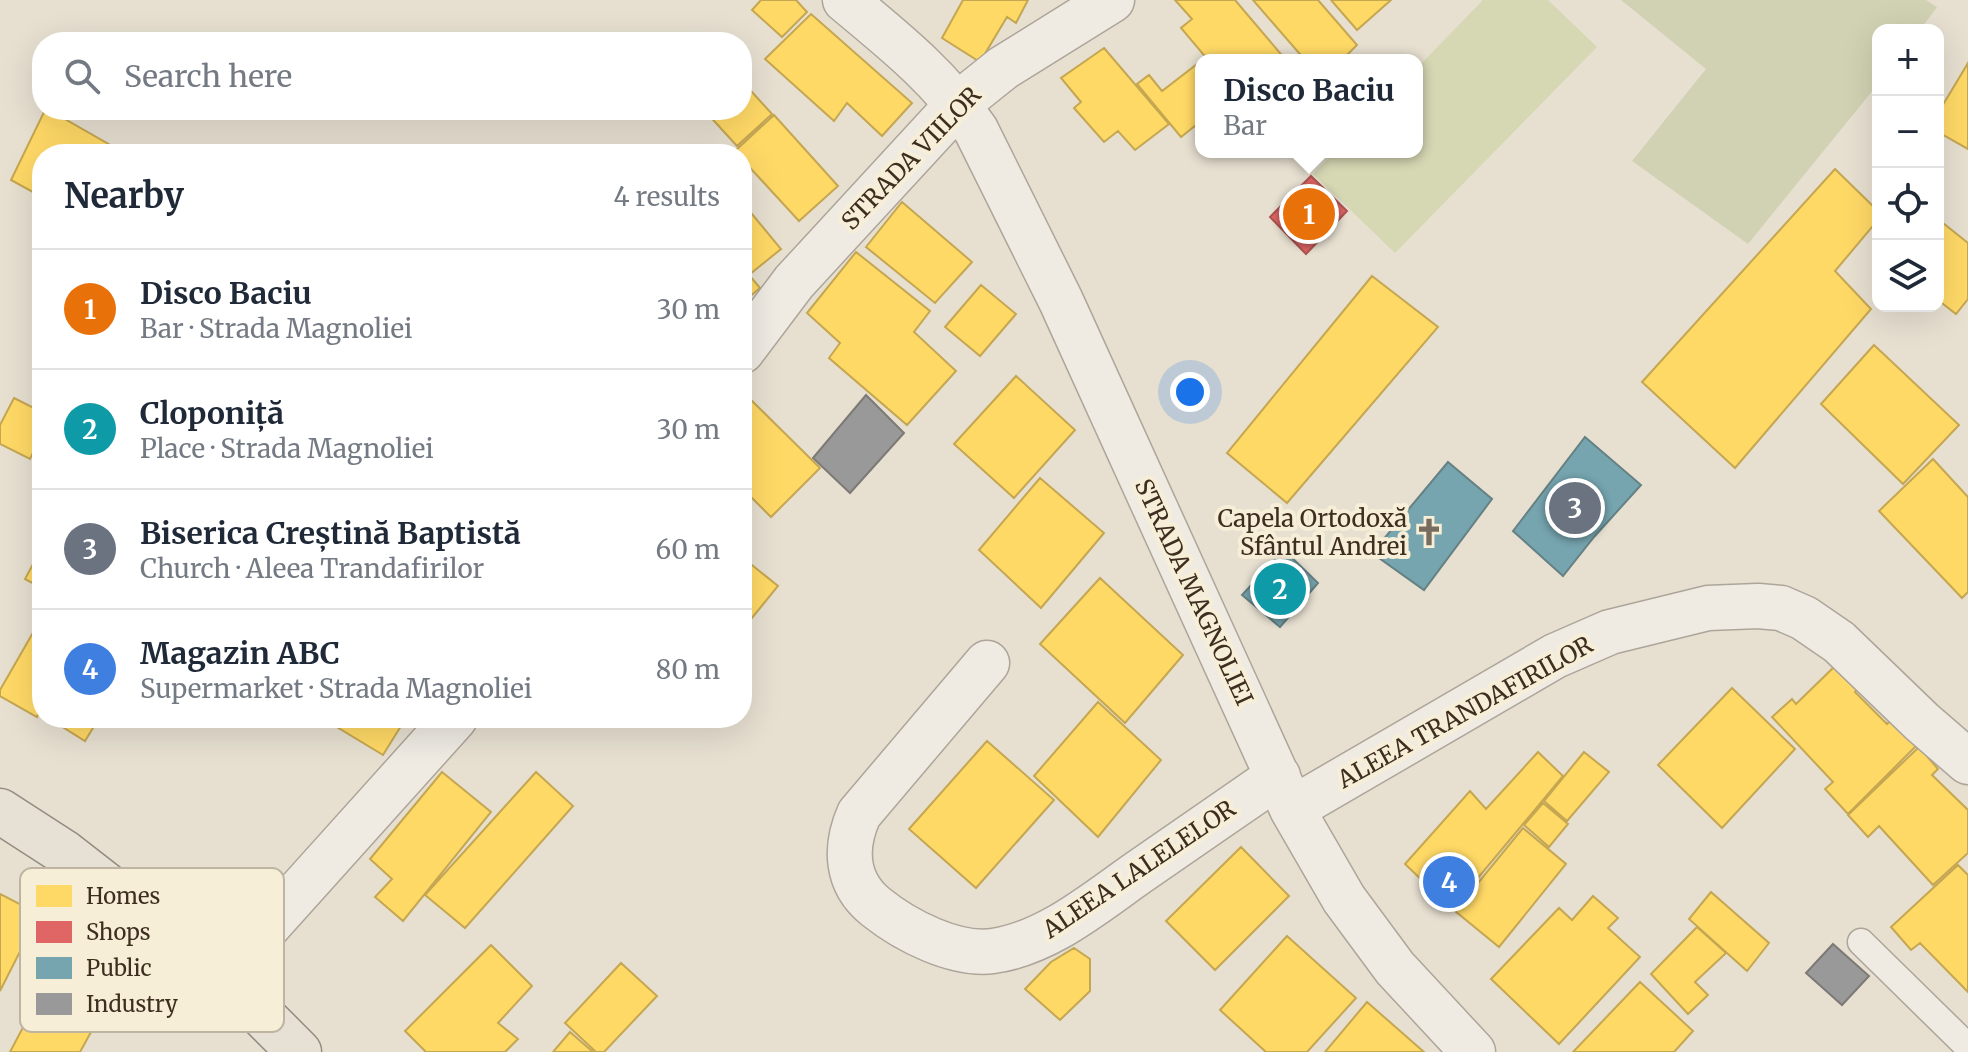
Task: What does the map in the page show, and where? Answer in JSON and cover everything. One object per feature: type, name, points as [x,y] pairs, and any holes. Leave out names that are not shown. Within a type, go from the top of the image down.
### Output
[{"type":"main road","points":[[0,811],[84,868]]},
{"type":"main road","points":[[279,1032],[299,1052]]},
{"type":"street","name":"STRADA MAGNOLIEI","points":[[845,0],[924,66],[958,104],[976,130],[1061,301],[1285,793],[1344,899],[1395,968],[1473,1052]]},
{"type":"street","name":"STRADA VIILOR","points":[[752,338],[794,282],[958,104],[1003,68],[1112,0]]},
{"type":"street","name":"ALEEA TRANDAFIRILOR","points":[[1285,793],[1555,656],[1610,632],[1708,608],[1781,608],[1804,618],[1839,642],[1968,762]]},
{"type":"street","name":"ALEEA LALELELOR","points":[[987,663],[859,814],[848,850],[856,882],[866,898],[879,910],[944,947],[991,951],[1023,944],[1285,793]]},
{"type":"street","points":[[284,908],[446,728]]},
{"type":"lane","points":[[1861,942],[1968,1047]]},
{"type":"green space","points":[[1483,0],[1548,0],[1597,47],[1395,253],[1313,174],[1328,158],[1423,158],[1423,62]]},
{"type":"green space","points":[[1621,0],[1926,0],[1937,7],[1924,24],[1872,24],[1872,91],[1748,244],[1632,161],[1706,69]]},
{"type":"building: Homes","points":[[761,0],[796,0],[807,12],[782,37],[752,10]]},
{"type":"building: Homes","points":[[963,0],[1028,0],[1016,23],[1007,17],[980,62],[942,38]]},
{"type":"building: Homes","points":[[1175,0],[1235,0],[1281,54],[1203,54],[1181,28],[1192,19]]},
{"type":"building: Homes","points":[[1253,0],[1318,0],[1357,45],[1348,54],[1300,54]]},
{"type":"building: Homes","points":[[1331,0],[1391,0],[1357,30]]},
{"type":"building: Homes","points":[[811,14],[912,103],[882,136],[847,103],[834,121],[765,59]]},
{"type":"building: Homes","points":[[1104,48],[1169,124],[1135,150],[1118,131],[1104,142],[1074,108],[1081,102],[1061,78]]},
{"type":"building: Homes","points":[[1968,63],[1968,149],[1944,135],[1944,103]]},
{"type":"building: Homes","points":[[1195,66],[1195,126],[1181,137],[1137,84],[1149,75],[1162,91]]},
{"type":"building: Homes","points":[[752,92],[772,114],[739,144],[735,144],[713,120],[752,120]]},
{"type":"building: Homes","points":[[774,115],[838,186],[799,221],[752,170],[752,144],[743,144]]},
{"type":"building: Homes","points":[[40,120],[66,120],[108,144],[32,144],[32,192],[11,180]]},
{"type":"building: Homes","points":[[1835,169],[1872,205],[1872,227],[1835,271],[1871,309],[1735,468],[1642,382]]},
{"type":"building: Homes","points":[[902,202],[972,262],[935,303],[866,247]]},
{"type":"building: Homes","points":[[752,214],[781,249],[752,273]]},
{"type":"building: Homes","points":[[1944,224],[1968,243],[1968,299],[1956,314],[1944,305]]},
{"type":"building: Homes","points":[[856,252],[930,311],[914,332],[956,371],[907,425],[829,358],[840,343],[807,313]]},
{"type":"building: Homes","points":[[1372,276],[1438,327],[1287,503],[1227,453]]},
{"type":"building: Homes","points":[[752,279],[760,288],[752,295]]},
{"type":"building: Homes","points":[[981,285],[1016,314],[980,356],[945,327]]},
{"type":"building: Homes","points":[[1874,345],[1959,425],[1903,484],[1821,404]]},
{"type":"building: Homes","points":[[1016,376],[1075,430],[1014,498],[954,444]]},
{"type":"building: Homes","points":[[14,398],[32,407],[30,459],[0,444],[0,425]]},
{"type":"building: Homes","points":[[752,401],[820,468],[771,517],[752,498]]},
{"type":"building: Homes","points":[[1933,459],[1968,497],[1968,592],[1962,598],[1879,511]]},
{"type":"building: Homes","points":[[1040,478],[1104,533],[1041,608],[979,550]]},
{"type":"building: Homes","points":[[752,565],[778,586],[752,618]]},
{"type":"building: Homes","points":[[32,566],[32,583],[25,579]]},
{"type":"building: Homes","points":[[1100,578],[1183,655],[1125,723],[1040,644]]},
{"type":"building: Homes","points":[[32,634],[32,714],[0,696],[0,690]]},
{"type":"building: Homes","points":[[1835,666],[1857,688],[1855,692],[1887,724],[1891,720],[1916,746],[1848,814],[1825,789],[1833,782],[1772,717],[1792,699],[1796,704]]},
{"type":"building: Homes","points":[[1732,688],[1795,749],[1722,828],[1658,765]]},
{"type":"building: Homes","points":[[1098,702],[1161,760],[1098,837],[1034,776]]},
{"type":"building: Homes","points":[[64,728],[93,728],[85,741]]},
{"type":"building: Homes","points":[[338,728],[400,728],[383,755]]},
{"type":"building: Homes","points":[[987,741],[1054,800],[976,888],[909,829]]},
{"type":"building: Homes","points":[[1919,747],[1938,769],[1932,775],[1968,810],[1968,853],[1933,885],[1879,826],[1868,837],[1848,815]]},
{"type":"building: Homes","points":[[1538,752],[1563,776],[1452,909],[1405,864],[1470,791],[1486,809]]},
{"type":"building: Homes","points":[[1584,752],[1609,772],[1567,821],[1544,801]]},
{"type":"building: Homes","points":[[442,772],[491,812],[403,921],[375,897],[392,879],[370,859]]},
{"type":"building: Homes","points":[[536,772],[573,806],[465,928],[425,895]]},
{"type":"building: Homes","points":[[1543,803],[1568,824],[1549,847],[1524,825]]},
{"type":"building: Homes","points":[[1523,828],[1566,864],[1499,947],[1455,911]]},
{"type":"building: Homes","points":[[1241,847],[1289,896],[1215,970],[1166,921]]},
{"type":"building: Homes","points":[[1958,865],[1968,875],[1968,992],[1920,943],[1911,950],[1891,927]]},
{"type":"building: Homes","points":[[1711,892],[1769,943],[1747,971],[1689,919]]},
{"type":"building: Homes","points":[[0,894],[20,904],[20,952],[0,991]]},
{"type":"building: Homes","points":[[1593,896],[1618,918],[1608,928],[1640,957],[1559,1044],[1491,979],[1559,908],[1572,920]]},
{"type":"building: Homes","points":[[1697,927],[1726,953],[1695,982],[1708,995],[1688,1014],[1651,974]]},
{"type":"building: Homes","points":[[1287,936],[1356,998],[1307,1052],[1266,1052],[1220,1010]]},
{"type":"building: Homes","points":[[491,945],[532,986],[498,1023],[518,1039],[505,1052],[426,1052],[405,1031]]},
{"type":"building: Homes","points":[[1074,948],[1090,959],[1090,991],[1060,1020],[1025,989],[1051,962]]},
{"type":"building: Homes","points":[[621,963],[657,996],[604,1052],[596,1052],[565,1023]]},
{"type":"building: Homes","points":[[1640,982],[1693,1031],[1674,1052],[1573,1052]]},
{"type":"building: Homes","points":[[1367,1002],[1424,1052],[1325,1052]]},
{"type":"building: Homes","points":[[21,1032],[91,1032],[80,1052],[10,1052]]},
{"type":"building: Homes","points":[[570,1032],[593,1052],[553,1052]]},
{"type":"building: Shops","points":[[1311,176],[1347,211],[1306,254],[1270,217]]},
{"type":"building: Public","points":[[1585,437],[1641,485],[1563,576],[1513,531]]},
{"type":"building: Public","name":"Capela Ortodoxă Sfântul Andrei","points":[[1448,462],[1492,499],[1424,590],[1372,553]]},
{"type":"building: Public","points":[[1284,550],[1318,583],[1280,627],[1242,595]]},
{"type":"building: Industry","points":[[866,395],[904,433],[850,493],[813,458]]},
{"type":"building: Industry","points":[[1833,944],[1869,976],[1842,1005],[1806,973]]},
{"type":"place","name":"Disco Baciu","points":[[1309,214]]},
{"type":"place","name":"Biserica Creștină Baptistă","points":[[1575,508]]},
{"type":"place","name":"Capela Ortodoxă Sfântul Andrei","points":[[1429,532]]},
{"type":"place","name":"Cloponiță","points":[[1280,589]]},
{"type":"place","name":"Magazin ABC","points":[[1449,882]]}]
